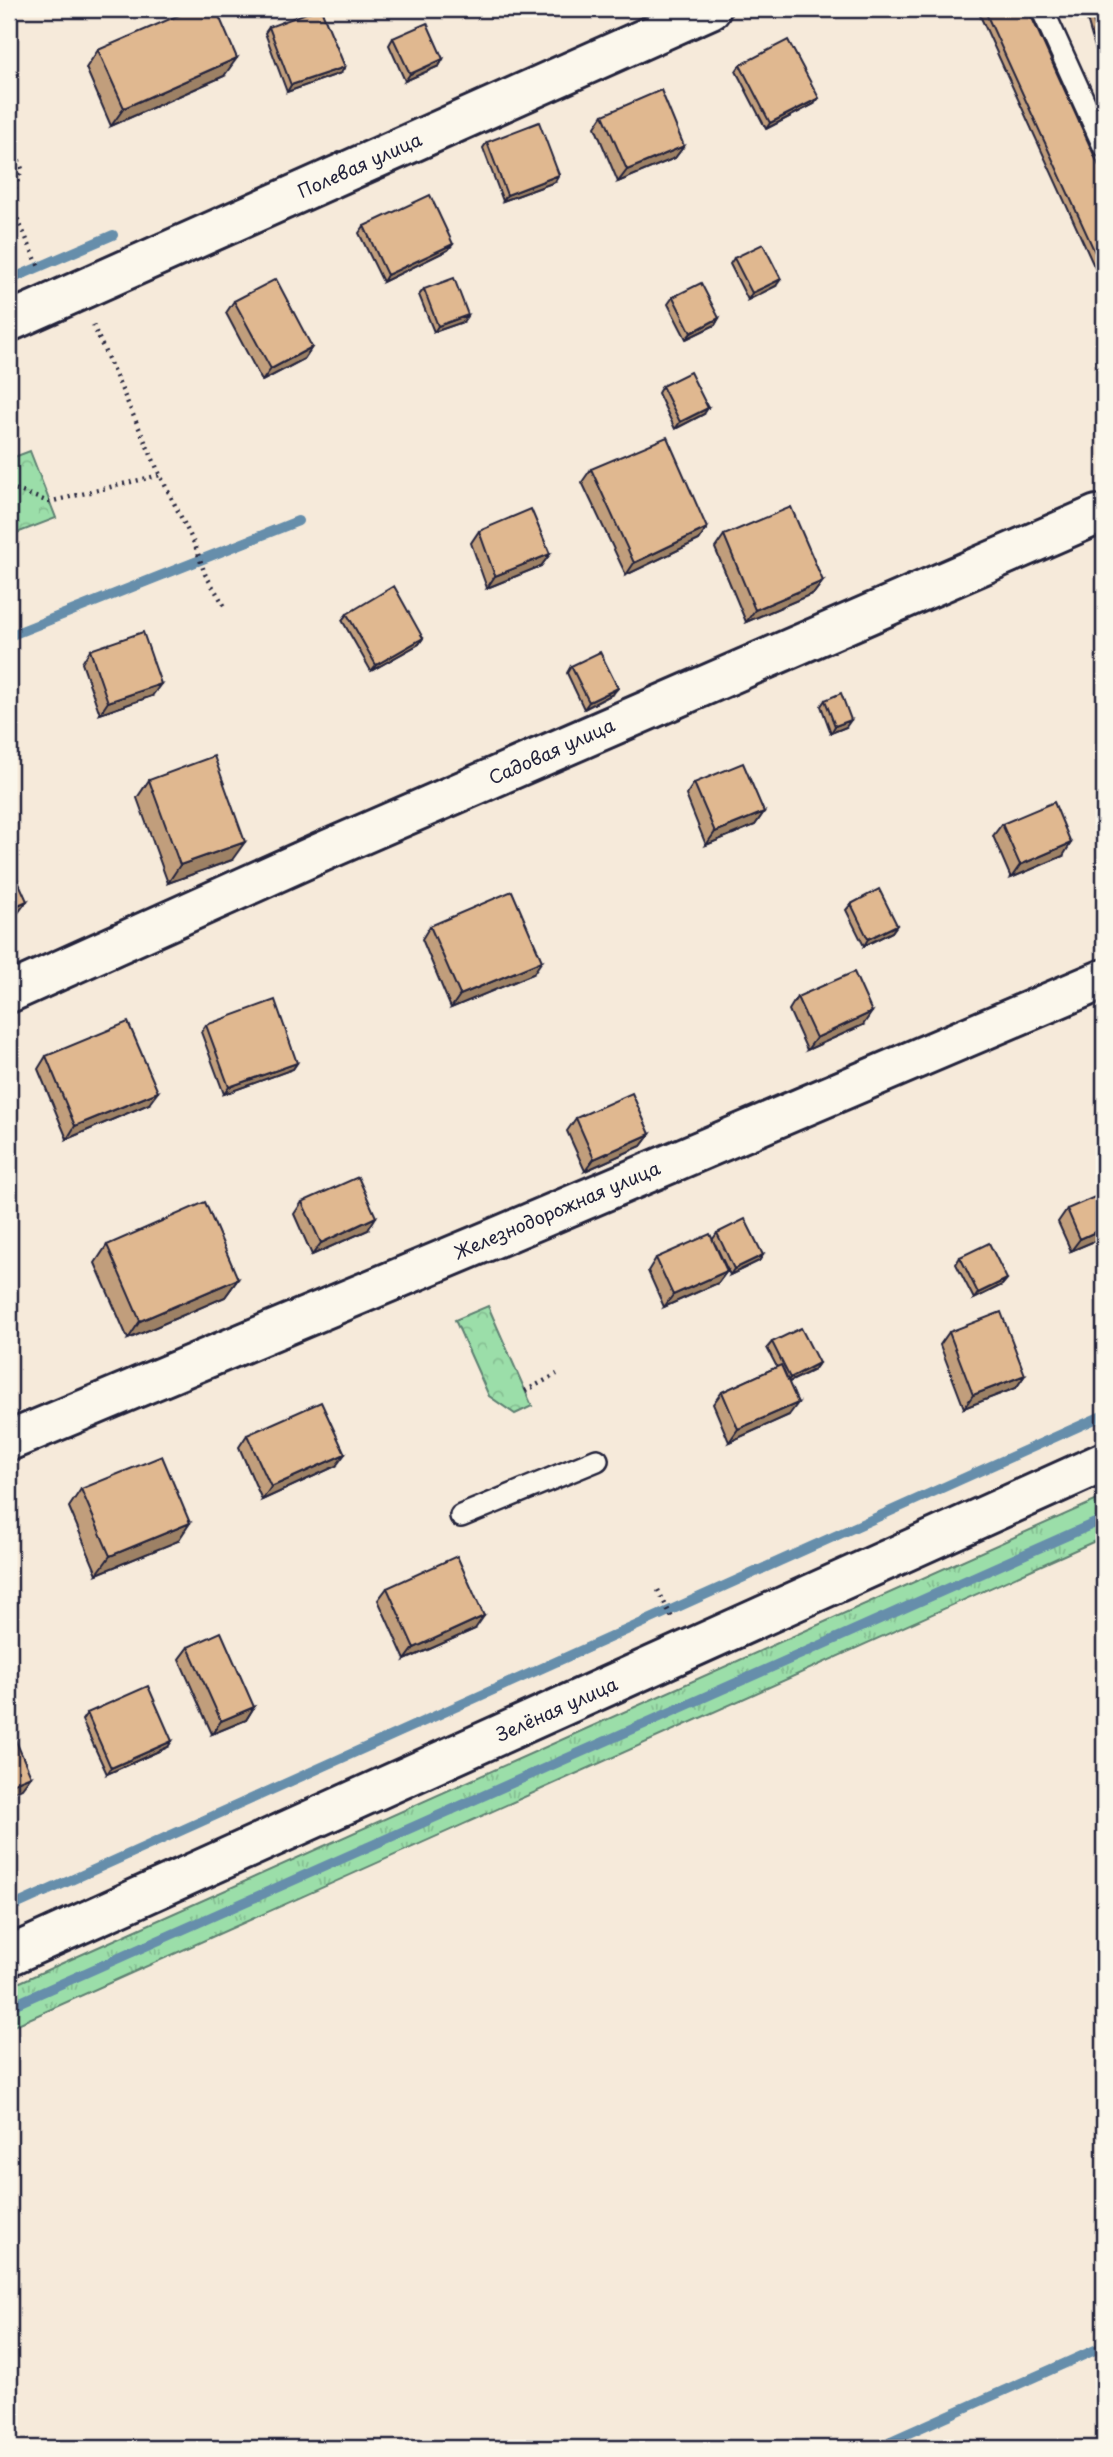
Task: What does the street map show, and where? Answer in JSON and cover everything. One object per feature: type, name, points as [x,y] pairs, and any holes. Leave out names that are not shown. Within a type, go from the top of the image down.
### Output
[{"type":"street","name":"Полевая улица","points":[[9,322],[711,9]]},
{"type":"street","name":"Садовая улица","points":[[9,993],[322,852],[1097,515]]},
{"type":"street","name":"Железнодорожная улица","points":[[9,1441],[1104,979]]},
{"type":"street","name":"Зелёная улица","points":[[9,1956],[1104,1462]]},
{"type":"lane","points":[[1042,9],[1104,146]]},
{"type":"lane","points":[[461,1516],[597,1460]]},
{"type":"path","points":[[9,134],[22,169],[10,202],[33,253]]},
{"type":"path","points":[[79,292],[160,475],[195,545],[205,574],[224,605]]},
{"type":"path","points":[[9,487],[50,502],[160,475]]},
{"type":"path","points":[[525,1391],[557,1374]]},
{"type":"green space","points":[[30,451],[56,518],[9,536],[9,459]]},
{"type":"green space","points":[[488,1306],[532,1406],[515,1414],[489,1396],[455,1320]]},
{"type":"green space","points":[[1104,1497],[1104,1537],[9,2028],[9,1987]]},
{"type":"building","points":[[193,9],[216,9],[237,58],[124,108],[98,50]]},
{"type":"building","points":[[321,9],[345,67],[291,85],[269,27]]},
{"type":"building","points":[[984,9],[1028,9],[1104,177],[1104,272]]},
{"type":"building","points":[[1090,9],[1104,9],[1104,57]]},
{"type":"building","points":[[427,23],[443,59],[410,74],[393,38]]},
{"type":"building","points":[[788,40],[819,98],[770,123],[740,65]]},
{"type":"building","points":[[661,90],[684,146],[627,170],[603,115]]},
{"type":"building","points":[[539,122],[559,175],[507,195],[487,142]]},
{"type":"building","points":[[430,195],[453,244],[387,275],[364,226]]},
{"type":"building","points":[[763,244],[781,279],[752,293],[734,258]]},
{"type":"building","points":[[454,278],[468,315],[438,326],[424,289]]},
{"type":"building","points":[[276,279],[312,347],[271,369],[234,301]]},
{"type":"building","points":[[701,283],[719,318],[691,333],[673,297]]},
{"type":"building","points":[[690,372],[708,408],[680,422],[662,386]]},
{"type":"building","points":[[667,437],[707,528],[634,563],[591,469]]},
{"type":"building","points":[[791,507],[823,581],[755,610],[724,535]]},
{"type":"building","points":[[531,509],[550,554],[495,576],[479,531]]},
{"type":"building","points":[[394,586],[423,638],[376,665],[347,614]]},
{"type":"building","points":[[143,632],[161,684],[108,702],[90,650]]},
{"type":"building","points":[[600,652],[618,688],[589,702],[571,666]]},
{"type":"building","points":[[841,693],[851,720],[835,726],[825,700]]},
{"type":"building","points":[[214,756],[245,842],[180,865],[149,780]]},
{"type":"building","points":[[743,763],[764,812],[715,832],[694,783]]},
{"type":"building","points":[[1054,802],[1071,843],[1020,865],[1002,824]]},
{"type":"building","points":[[9,861],[27,901],[9,909]]},
{"type":"building","points":[[879,889],[897,925],[868,939],[851,904]]},
{"type":"building","points":[[512,891],[542,961],[460,995],[430,926]]},
{"type":"building","points":[[854,972],[872,1012],[816,1038],[797,997]]},
{"type":"building","points":[[275,1000],[297,1063],[229,1087],[206,1025]]},
{"type":"building","points":[[128,1022],[158,1092],[75,1126],[46,1056]]},
{"type":"building","points":[[632,1093],[650,1134],[594,1159],[576,1118]]},
{"type":"building","points":[[358,1177],[376,1217],[321,1243],[302,1202]]},
{"type":"building","points":[[1104,1193],[1104,1228],[1080,1239],[1067,1209]]},
{"type":"building","points":[[205,1202],[238,1279],[140,1321],[107,1245]]},
{"type":"building","points":[[745,1219],[763,1255],[734,1269],[717,1233]]},
{"type":"building","points":[[710,1234],[727,1271],[673,1295],[656,1258]]},
{"type":"building","points":[[989,1243],[1007,1279],[978,1293],[960,1257]]},
{"type":"building","points":[[1001,1312],[1025,1375],[973,1395],[949,1332]]},
{"type":"building","points":[[801,1328],[819,1363],[790,1378],[772,1342]]},
{"type":"building","points":[[781,1365],[798,1403],[738,1429],[722,1392]]},
{"type":"building","points":[[321,1402],[345,1454],[271,1487],[247,1435]]},
{"type":"building","points":[[162,1456],[190,1523],[110,1556],[81,1489]]},
{"type":"building","points":[[457,1556],[484,1616],[414,1648],[387,1588]]},
{"type":"building","points":[[221,1632],[254,1707],[221,1721],[188,1647]]},
{"type":"building","points":[[148,1686],[172,1741],[111,1768],[87,1713]]},
{"type":"building","points":[[9,1725],[31,1776],[9,1785]]},
{"type":"waterway","points":[[9,280],[113,235]]},
{"type":"waterway","points":[[9,636],[298,521]]},
{"type":"waterway","points":[[9,1908],[1104,1415]]},
{"type":"waterway","points":[[9,2007],[1104,1519]]},
{"type":"waterway","points":[[875,2448],[1104,2346]]}]
